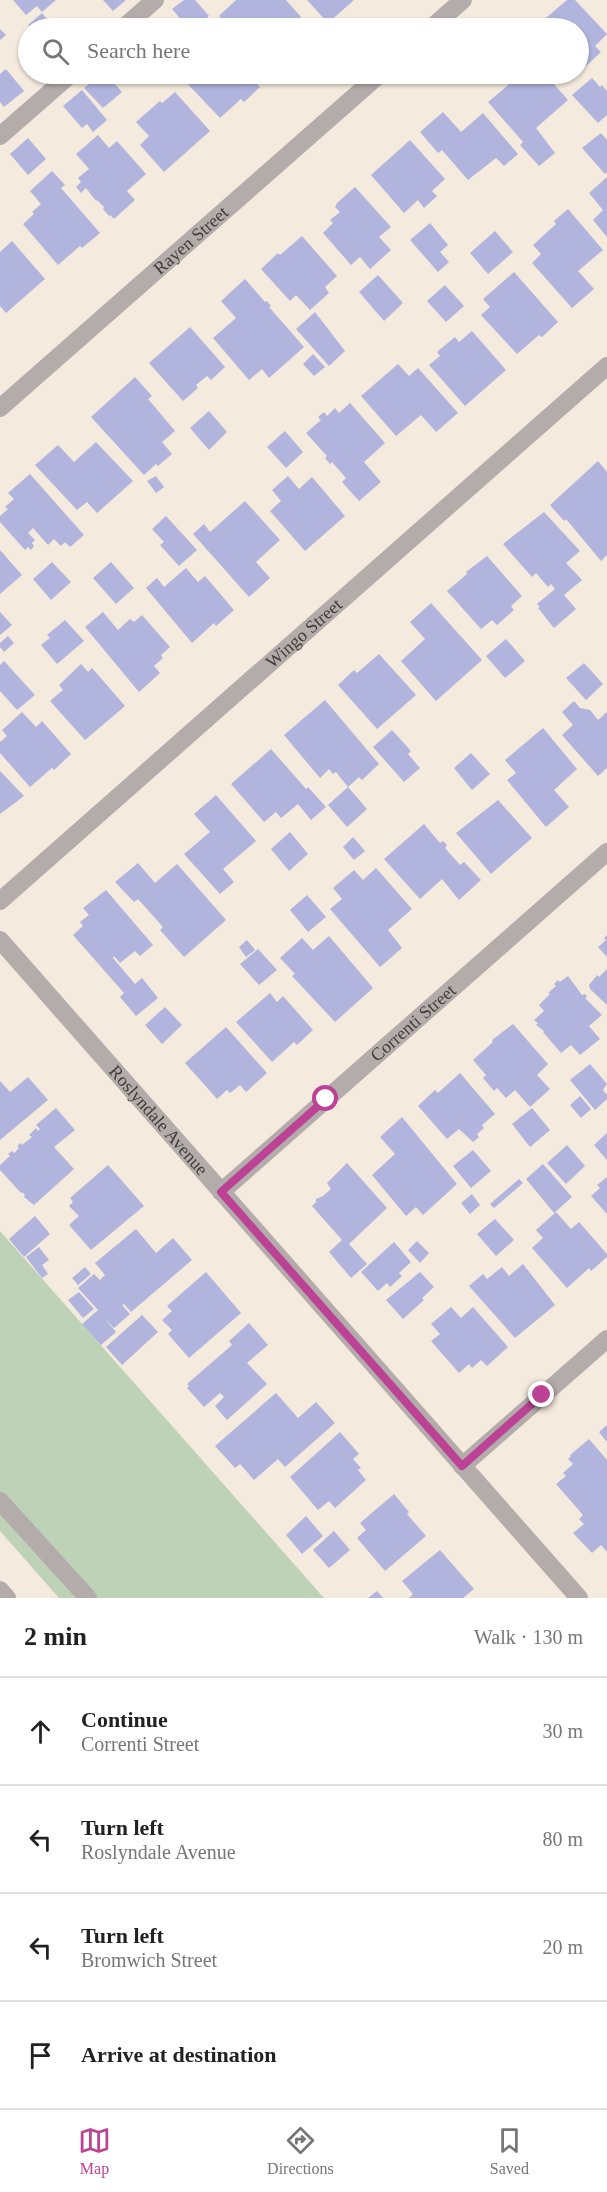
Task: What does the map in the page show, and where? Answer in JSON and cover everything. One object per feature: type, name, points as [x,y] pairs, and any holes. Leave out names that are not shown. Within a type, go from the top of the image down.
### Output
[{"type":"street","points":[[134,18],[155,0]]},
{"type":"street","points":[[443,18],[464,0]]},
{"type":"street","points":[[0,136],[60,84]]},
{"type":"street","name":"Rayen Street","points":[[0,408],[369,84]]},
{"type":"street","name":"Wingo Street","points":[[0,901],[607,366]]},
{"type":"street","name":"Correnti Street","points":[[221,1192],[607,852]]},
{"type":"street","name":"Roslyndale Avenue","points":[[0,940],[579,1598]]},
{"type":"street","points":[[462,1466],[607,1339]]},
{"type":"street","points":[[0,1501],[88,1598]]},
{"type":"street","points":[[0,1590],[7,1598]]},
{"type":"green space","points":[[0,1231],[324,1598],[59,1598],[0,1531]]},
{"type":"building","points":[[13,0],[56,0],[42,12],[37,6],[26,15]]},
{"type":"building","points":[[103,0],[126,0],[113,11]]},
{"type":"building","points":[[184,0],[195,0],[209,16],[207,18],[180,18],[172,9]]},
{"type":"building","points":[[236,0],[286,0],[301,17],[221,18],[219,16]]},
{"type":"building","points":[[307,0],[354,0],[334,18],[323,18]]},
{"type":"building","points":[[567,0],[575,0],[607,34],[595,46],[601,52],[589,63],[589,18],[546,18]]},
{"type":"building","points":[[42,13],[46,18],[36,18]]},
{"type":"building","points":[[0,29],[6,35],[0,40]]},
{"type":"building","points":[[6,69],[24,91],[4,107],[0,102],[0,74]]},
{"type":"building","points":[[592,78],[607,91],[607,115],[598,123],[572,95],[585,84],[589,84]]},
{"type":"building","points":[[89,84],[115,84],[122,92],[103,108],[84,88]]},
{"type":"building","points":[[188,84],[257,84],[260,87],[244,102],[241,99],[220,118]]},
{"type":"building","points":[[509,84],[554,84],[568,100],[536,128],[555,153],[539,166],[520,145],[523,142],[488,102]]},
{"type":"building","points":[[82,90],[107,120],[93,132],[87,124],[82,128],[63,106]]},
{"type":"building","points":[[175,92],[210,131],[164,172],[140,145],[149,136],[136,122],[160,101],[162,103]]},
{"type":"building","points":[[443,112],[461,132],[483,113],[518,154],[504,166],[496,158],[468,180],[442,150],[438,153],[420,132]]},
{"type":"building","points":[[601,133],[607,140],[607,172],[605,174],[582,148]]},
{"type":"building","points":[[98,135],[109,148],[117,141],[146,174],[127,191],[135,200],[114,219],[86,188],[81,193],[76,187],[81,182],[78,178],[89,169],[76,154]]},
{"type":"building","points":[[28,138],[46,159],[28,175],[10,154]]},
{"type":"building","points":[[410,140],[445,179],[432,191],[437,196],[424,208],[418,200],[404,213],[371,175]]},
{"type":"building","points":[[52,171],[65,185],[61,188],[100,233],[58,265],[23,224],[41,204],[30,191]]},
{"type":"building","points":[[607,177],[607,237],[593,220],[603,210],[589,193]]},
{"type":"building","points":[[355,187],[391,227],[379,237],[391,250],[370,269],[360,257],[351,265],[323,233],[333,223],[330,220],[340,212],[335,207],[337,203]]},
{"type":"building","points":[[568,209],[603,250],[578,271],[594,289],[572,308],[532,263],[541,254],[533,245],[556,224],[554,221]]},
{"type":"building","points":[[430,223],[448,245],[440,252],[449,262],[438,272],[410,240]]},
{"type":"building","points":[[495,231],[513,252],[488,274],[470,253]]},
{"type":"building","points":[[302,236],[337,276],[325,287],[329,293],[310,310],[296,295],[290,301],[261,269],[278,253],[280,255]]},
{"type":"building","points":[[12,241],[45,279],[6,313],[0,306],[0,252]]},
{"type":"building","points":[[514,272],[558,322],[542,337],[539,335],[517,354],[481,315],[490,307],[483,299]]},
{"type":"building","points":[[378,275],[403,303],[384,321],[359,292]]},
{"type":"building","points":[[245,279],[265,302],[267,301],[271,306],[269,307],[304,347],[269,378],[262,369],[249,380],[213,338],[236,318],[221,301]]},
{"type":"building","points":[[445,285],[464,306],[446,322],[427,301]]},
{"type":"building","points":[[315,312],[345,351],[329,366],[296,329]]},
{"type":"building","points":[[190,327],[225,367],[211,380],[207,376],[196,385],[198,388],[183,401],[149,363]]},
{"type":"building","points":[[472,331],[506,370],[465,406],[429,365],[440,356],[437,352],[455,337],[459,342]]},
{"type":"building","points":[[313,354],[325,367],[314,376],[303,364]]},
{"type":"building","points":[[398,364],[409,376],[418,368],[458,413],[436,432],[421,415],[396,436],[361,396]]},
{"type":"building","points":[[135,377],[152,396],[148,399],[175,431],[162,442],[172,454],[144,475],[91,417]]},
{"type":"building","points":[[350,403],[385,443],[364,462],[381,482],[359,501],[342,482],[346,478],[332,462],[330,464],[325,458],[327,456],[306,433],[321,420],[318,417],[324,412],[327,416],[335,408],[339,413]]},
{"type":"building","points":[[209,411],[227,432],[209,450],[190,428]]},
{"type":"building","points":[[285,431],[303,452],[286,468],[267,447]]},
{"type":"building","points":[[96,442],[133,481],[97,513],[87,502],[77,510],[35,465],[58,445],[74,462]]},
{"type":"building","points":[[598,461],[607,472],[607,555],[601,561],[566,519],[564,521],[550,505]]},
{"type":"building","points":[[30,474],[84,535],[70,547],[65,542],[61,546],[54,539],[48,545],[33,528],[28,533],[35,540],[32,543],[34,546],[31,550],[28,547],[25,550],[0,522],[0,516],[8,509],[5,507],[14,499],[8,493]]},
{"type":"building","points":[[156,476],[164,487],[156,493],[147,481]]},
{"type":"building","points":[[288,476],[299,489],[312,477],[345,516],[305,551],[270,511],[281,501],[272,490]]},
{"type":"building","points":[[245,501],[280,540],[256,562],[270,578],[249,597],[193,534],[204,524],[210,532]]},
{"type":"building","points":[[544,512],[580,551],[566,563],[582,580],[564,595],[576,609],[554,628],[537,604],[555,589],[551,584],[548,587],[536,573],[532,577],[503,544]]},
{"type":"building","points":[[166,516],[197,550],[179,566],[160,545],[164,542],[152,529]]},
{"type":"building","points":[[0,550],[22,575],[0,594]]},
{"type":"building","points":[[487,556],[522,596],[511,606],[514,610],[497,625],[492,620],[481,629],[447,591]]},
{"type":"building","points":[[52,562],[71,582],[51,600],[33,579]]},
{"type":"building","points":[[111,562],[134,588],[116,604],[93,578]]},
{"type":"building","points":[[186,568],[198,582],[205,576],[234,610],[216,626],[214,623],[192,643],[146,588],[157,578],[164,587]]},
{"type":"building","points":[[431,603],[482,660],[436,701],[401,661],[425,639],[410,622]]},
{"type":"building","points":[[0,612],[12,625],[0,635]]},
{"type":"building","points":[[103,612],[118,630],[130,619],[134,622],[142,615],[170,647],[154,666],[160,673],[139,692],[85,627]]},
{"type":"building","points":[[65,620],[84,641],[57,664],[41,645],[50,638],[47,635]]},
{"type":"building","points":[[8,636],[14,643],[4,652],[0,643]]},
{"type":"building","points":[[506,639],[525,661],[505,678],[486,656]]},
{"type":"building","points":[[379,654],[416,695],[377,729],[338,685],[354,670],[357,673]]},
{"type":"building","points":[[4,661],[35,695],[17,710],[0,691],[0,665]]},
{"type":"building","points":[[584,663],[603,684],[586,700],[566,678]]},
{"type":"building","points":[[81,664],[88,672],[92,668],[125,706],[85,740],[50,701],[63,690],[59,685]]},
{"type":"building","points":[[325,700],[379,764],[362,780],[359,777],[348,787],[336,772],[333,774],[329,769],[320,778],[284,735]]},
{"type":"building","points":[[574,701],[580,708],[590,710],[598,720],[607,712],[607,768],[598,776],[562,735],[573,725],[562,712]]},
{"type":"building","points":[[22,712],[36,727],[42,721],[71,754],[54,770],[52,768],[30,787],[0,753],[0,742],[7,736],[2,730]]},
{"type":"building","points":[[543,728],[577,769],[554,790],[569,807],[546,827],[507,780],[516,773],[505,760]]},
{"type":"building","points":[[392,730],[411,751],[408,754],[420,768],[404,782],[373,747]]},
{"type":"building","points":[[271,749],[306,789],[308,787],[326,807],[311,820],[298,804],[281,818],[276,812],[264,822],[231,784]]},
{"type":"building","points":[[471,753],[490,774],[472,790],[454,768]]},
{"type":"building","points":[[0,771],[24,796],[0,814]]},
{"type":"building","points":[[348,787],[367,809],[347,827],[328,805]]},
{"type":"building","points":[[216,795],[256,841],[223,869],[234,882],[220,894],[184,854],[210,832],[194,814]]},
{"type":"building","points":[[498,800],[532,838],[491,874],[456,833]]},
{"type":"building","points":[[424,824],[440,843],[443,841],[447,845],[445,848],[460,865],[464,862],[481,880],[459,900],[442,879],[420,899],[384,859]]},
{"type":"building","points":[[290,832],[308,854],[289,871],[271,849]]},
{"type":"building","points":[[353,837],[365,851],[354,860],[343,847]]},
{"type":"building","points":[[138,863],[155,883],[177,864],[226,920],[184,957],[160,930],[163,927],[138,899],[134,902],[115,882]]},
{"type":"building","points":[[376,868],[412,909],[388,930],[402,948],[380,967],[330,909],[342,899],[333,888],[354,870],[363,880]]},
{"type":"building","points":[[106,890],[153,945],[140,956],[135,951],[120,963],[114,956],[113,958],[135,984],[142,978],[158,998],[136,1016],[120,997],[124,993],[73,935],[83,926],[80,922],[89,915],[83,908]]},
{"type":"building","points":[[307,895],[326,917],[308,932],[290,910]]},
{"type":"building","points":[[607,935],[607,957],[598,947],[606,940],[604,938]]},
{"type":"building","points":[[329,936],[373,988],[335,1022],[292,976],[295,974],[280,958],[302,938],[313,950]]},
{"type":"building","points":[[247,940],[255,950],[246,957],[239,947]]},
{"type":"building","points":[[258,949],[277,970],[259,985],[240,964]]},
{"type":"building","points":[[607,969],[607,1005],[590,989],[589,985],[597,975],[599,977]]},
{"type":"building","points":[[568,976],[582,995],[585,994],[587,997],[585,998],[602,1015],[589,1026],[600,1039],[580,1055],[571,1045],[561,1053],[534,1020],[544,1011],[539,1005],[556,986],[554,984]]},
{"type":"building","points":[[270,993],[277,1002],[283,996],[313,1030],[297,1045],[294,1042],[272,1062],[236,1022]]},
{"type":"building","points":[[165,1007],[182,1025],[162,1044],[145,1025]]},
{"type":"building","points":[[513,1024],[548,1064],[537,1075],[550,1089],[530,1107],[515,1090],[506,1098],[497,1088],[494,1091],[483,1078],[486,1075],[473,1060],[493,1042],[492,1040]]},
{"type":"building","points":[[226,1027],[267,1073],[246,1092],[240,1085],[230,1093],[227,1090],[217,1099],[185,1063]]},
{"type":"building","points":[[590,1064],[607,1084],[603,1090],[607,1099],[595,1110],[570,1080]]},
{"type":"building","points":[[460,1073],[495,1114],[482,1125],[484,1128],[473,1142],[459,1129],[447,1139],[418,1106],[435,1090],[438,1093]]},
{"type":"building","points":[[28,1077],[48,1100],[0,1140],[0,1081],[10,1092]]},
{"type":"building","points":[[580,1096],[591,1109],[581,1118],[570,1105]]},
{"type":"building","points":[[56,1108],[75,1130],[54,1147],[74,1169],[34,1205],[0,1170],[0,1165],[10,1156],[8,1154],[12,1151],[14,1153],[19,1148],[17,1146],[32,1137],[29,1135],[36,1128],[38,1131],[40,1129],[36,1125]]},
{"type":"building","points":[[532,1108],[550,1130],[530,1147],[512,1124]]},
{"type":"building","points":[[402,1117],[457,1184],[423,1215],[416,1207],[406,1216],[372,1175],[395,1154],[380,1137]]},
{"type":"building","points":[[607,1133],[607,1160],[594,1145]]},
{"type":"building","points":[[567,1145],[585,1166],[566,1184],[547,1163]]},
{"type":"building","points":[[473,1150],[491,1171],[471,1188],[453,1166]]},
{"type":"building","points":[[347,1163],[387,1208],[349,1244],[367,1264],[351,1278],[329,1252],[342,1240],[312,1206],[316,1199],[331,1189],[327,1183]]},
{"type":"building","points":[[543,1164],[572,1197],[554,1213],[526,1179]]},
{"type":"building","points":[[108,1165],[144,1206],[91,1250],[69,1225],[79,1216],[69,1206],[73,1202],[70,1198]]},
{"type":"building","points":[[607,1177],[607,1214],[591,1196],[600,1188],[597,1185]]},
{"type":"building","points":[[519,1179],[523,1183],[494,1208],[490,1204]]},
{"type":"building","points":[[472,1194],[480,1205],[470,1214],[461,1203]]},
{"type":"building","points":[[556,1212],[571,1229],[579,1222],[607,1254],[607,1257],[591,1271],[589,1268],[567,1288],[532,1248],[543,1238],[536,1230]]},
{"type":"building","points":[[35,1216],[50,1234],[24,1257],[9,1239]]},
{"type":"building","points":[[495,1219],[514,1240],[496,1256],[477,1234]]},
{"type":"building","points":[[136,1229],[156,1253],[173,1238],[192,1260],[131,1312],[124,1304],[122,1305],[130,1314],[114,1328],[105,1319],[116,1332],[101,1345],[82,1324],[98,1310],[78,1288],[94,1274],[100,1280],[105,1275],[95,1263]]},
{"type":"building","points":[[417,1241],[429,1253],[420,1263],[408,1250]]},
{"type":"building","points":[[394,1242],[411,1262],[399,1273],[402,1276],[390,1287],[387,1283],[378,1291],[361,1272]]},
{"type":"building","points":[[39,1247],[49,1260],[42,1265],[48,1274],[42,1278],[26,1257]]},
{"type":"building","points":[[523,1264],[555,1305],[515,1338],[469,1286],[483,1274],[487,1279],[502,1267],[509,1276]]},
{"type":"building","points":[[85,1267],[91,1274],[78,1285],[72,1278]]},
{"type":"building","points":[[206,1272],[241,1313],[189,1358],[168,1334],[172,1330],[162,1320],[172,1311],[167,1306]]},
{"type":"building","points":[[420,1272],[434,1287],[422,1298],[424,1300],[403,1319],[386,1300]]},
{"type":"building","points":[[79,1292],[94,1309],[83,1318],[68,1300]]},
{"type":"building","points":[[451,1307],[461,1318],[473,1307],[508,1347],[487,1366],[481,1360],[472,1368],[469,1364],[459,1373],[431,1341],[440,1334],[431,1324]]},
{"type":"building","points":[[142,1315],[158,1332],[122,1365],[106,1347]]},
{"type":"building","points":[[249,1323],[268,1345],[247,1363],[267,1384],[227,1420],[215,1406],[224,1397],[220,1393],[204,1407],[187,1388],[189,1386],[187,1384],[232,1345],[229,1341]]},
{"type":"building","points":[[276,1393],[298,1418],[316,1402],[335,1423],[285,1467],[278,1459],[254,1480],[240,1464],[235,1468],[215,1446]]},
{"type":"building","points":[[607,1425],[607,1442],[599,1432]]},
{"type":"building","points":[[340,1432],[359,1454],[353,1459],[361,1468],[358,1470],[366,1480],[335,1508],[329,1501],[318,1510],[290,1477]]},
{"type":"building","points":[[589,1439],[607,1460],[607,1552],[601,1545],[592,1553],[573,1533],[584,1524],[579,1519],[583,1515],[556,1484],[566,1476],[563,1473],[573,1464],[568,1459],[570,1455]]},
{"type":"building","points":[[394,1494],[426,1536],[385,1571],[357,1538],[366,1530],[360,1523]]},
{"type":"building","points":[[306,1516],[323,1536],[302,1554],[286,1535]]},
{"type":"building","points":[[334,1531],[350,1550],[329,1568],[313,1550]]},
{"type":"building","points":[[440,1550],[474,1589],[463,1598],[409,1598],[413,1594],[402,1581]]},
{"type":"building","points":[[377,1591],[383,1598],[368,1598]]},
{"type":"route","points":[[326,1099],[221,1192],[462,1466],[542,1395]]}]
